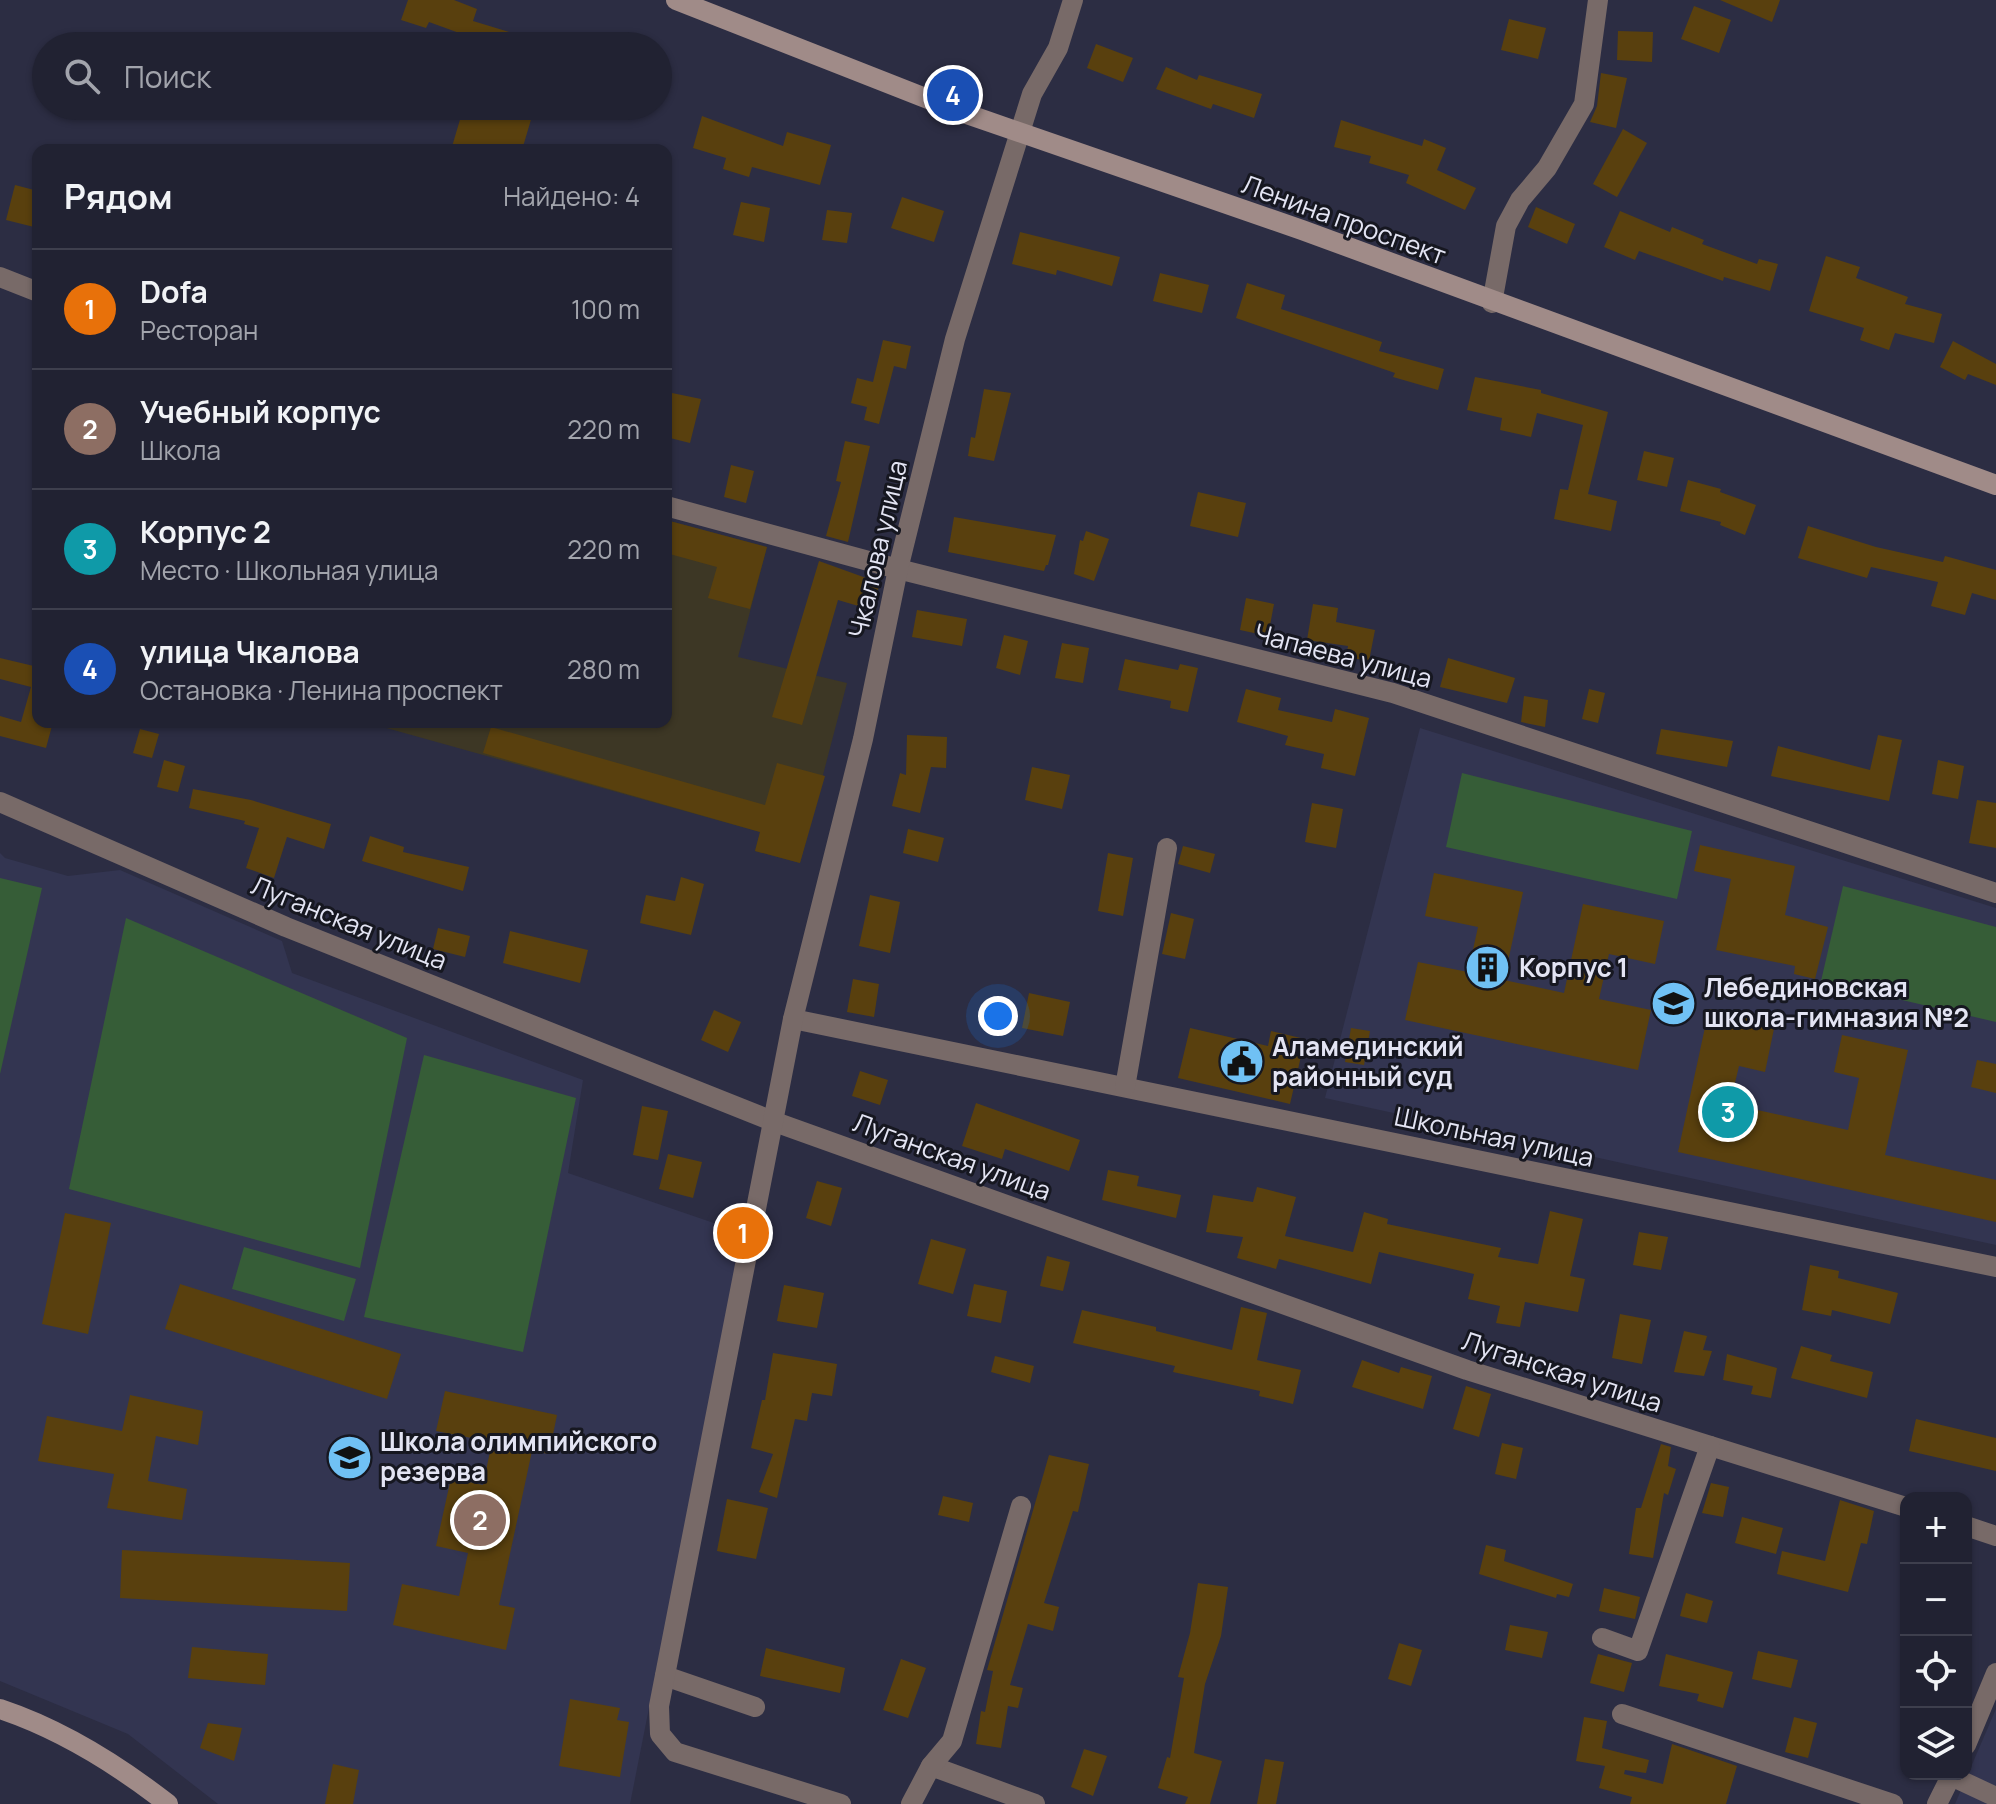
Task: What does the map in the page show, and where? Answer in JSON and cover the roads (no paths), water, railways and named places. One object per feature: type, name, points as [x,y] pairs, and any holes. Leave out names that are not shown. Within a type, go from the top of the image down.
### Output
[{"type":"main road","name":"Ленина проспект","points":[[676,0],[1019,133],[1302,230],[1492,303],[1996,485]]},
{"type":"main road","points":[[0,1709],[34,1720],[134,1778],[168,1804]]},
{"type":"street","name":"Чкалова улица","points":[[841,1804],[675,1752],[660,1734],[658,1724],[793,1019],[863,739],[898,569],[955,339],[1032,94],[1058,48],[1073,0]]},
{"type":"street","points":[[1492,303],[1506,226],[1520,200],[1547,168],[1584,104],[1598,0]]},
{"type":"street","points":[[0,277],[32,290]]},
{"type":"street","name":"Чапаева улица","points":[[672,508],[898,569],[1393,693],[1996,893]]},
{"type":"street","name":"Луганская улица","points":[[0,802],[286,927],[775,1122],[1452,1364],[1900,1505]]},
{"type":"street","points":[[1125,1087],[1167,848]]},
{"type":"street","name":"Школьная улица","points":[[793,1019],[1996,1267]]},
{"type":"street","points":[[1602,1638],[1638,1651],[1710,1446]]},
{"type":"street","points":[[911,1804],[931,1766],[952,1741],[1021,1506]]},
{"type":"street","points":[[1972,1528],[1996,1536]]},
{"type":"street","points":[[1972,1731],[1996,1673]]},
{"type":"street","points":[[665,1676],[755,1707]]},
{"type":"street","points":[[1622,1714],[1893,1804]]},
{"type":"street","points":[[931,1766],[1035,1804]]},
{"type":"street","points":[[1937,1804],[1949,1780]]},
{"type":"street","points":[[1960,1780],[1993,1799]]},
{"type":"place","name":"улица Чкалова","points":[[953,95]]},
{"type":"place","name":"Корпус 1","points":[[1488,968]]},
{"type":"place","name":"Лебединовская школа-гимназия №2","points":[[1673,1003]]},
{"type":"place","name":"Аламединский районный суд","points":[[1241,1062]]},
{"type":"place","name":"Корпус 2","points":[[1728,1112]]},
{"type":"place","name":"Dofa","points":[[743,1233]]},
{"type":"place","name":"Школа олимпийского резерва","points":[[349,1457]]},
{"type":"place","name":"Учебный корпус","points":[[480,1520]]}]
